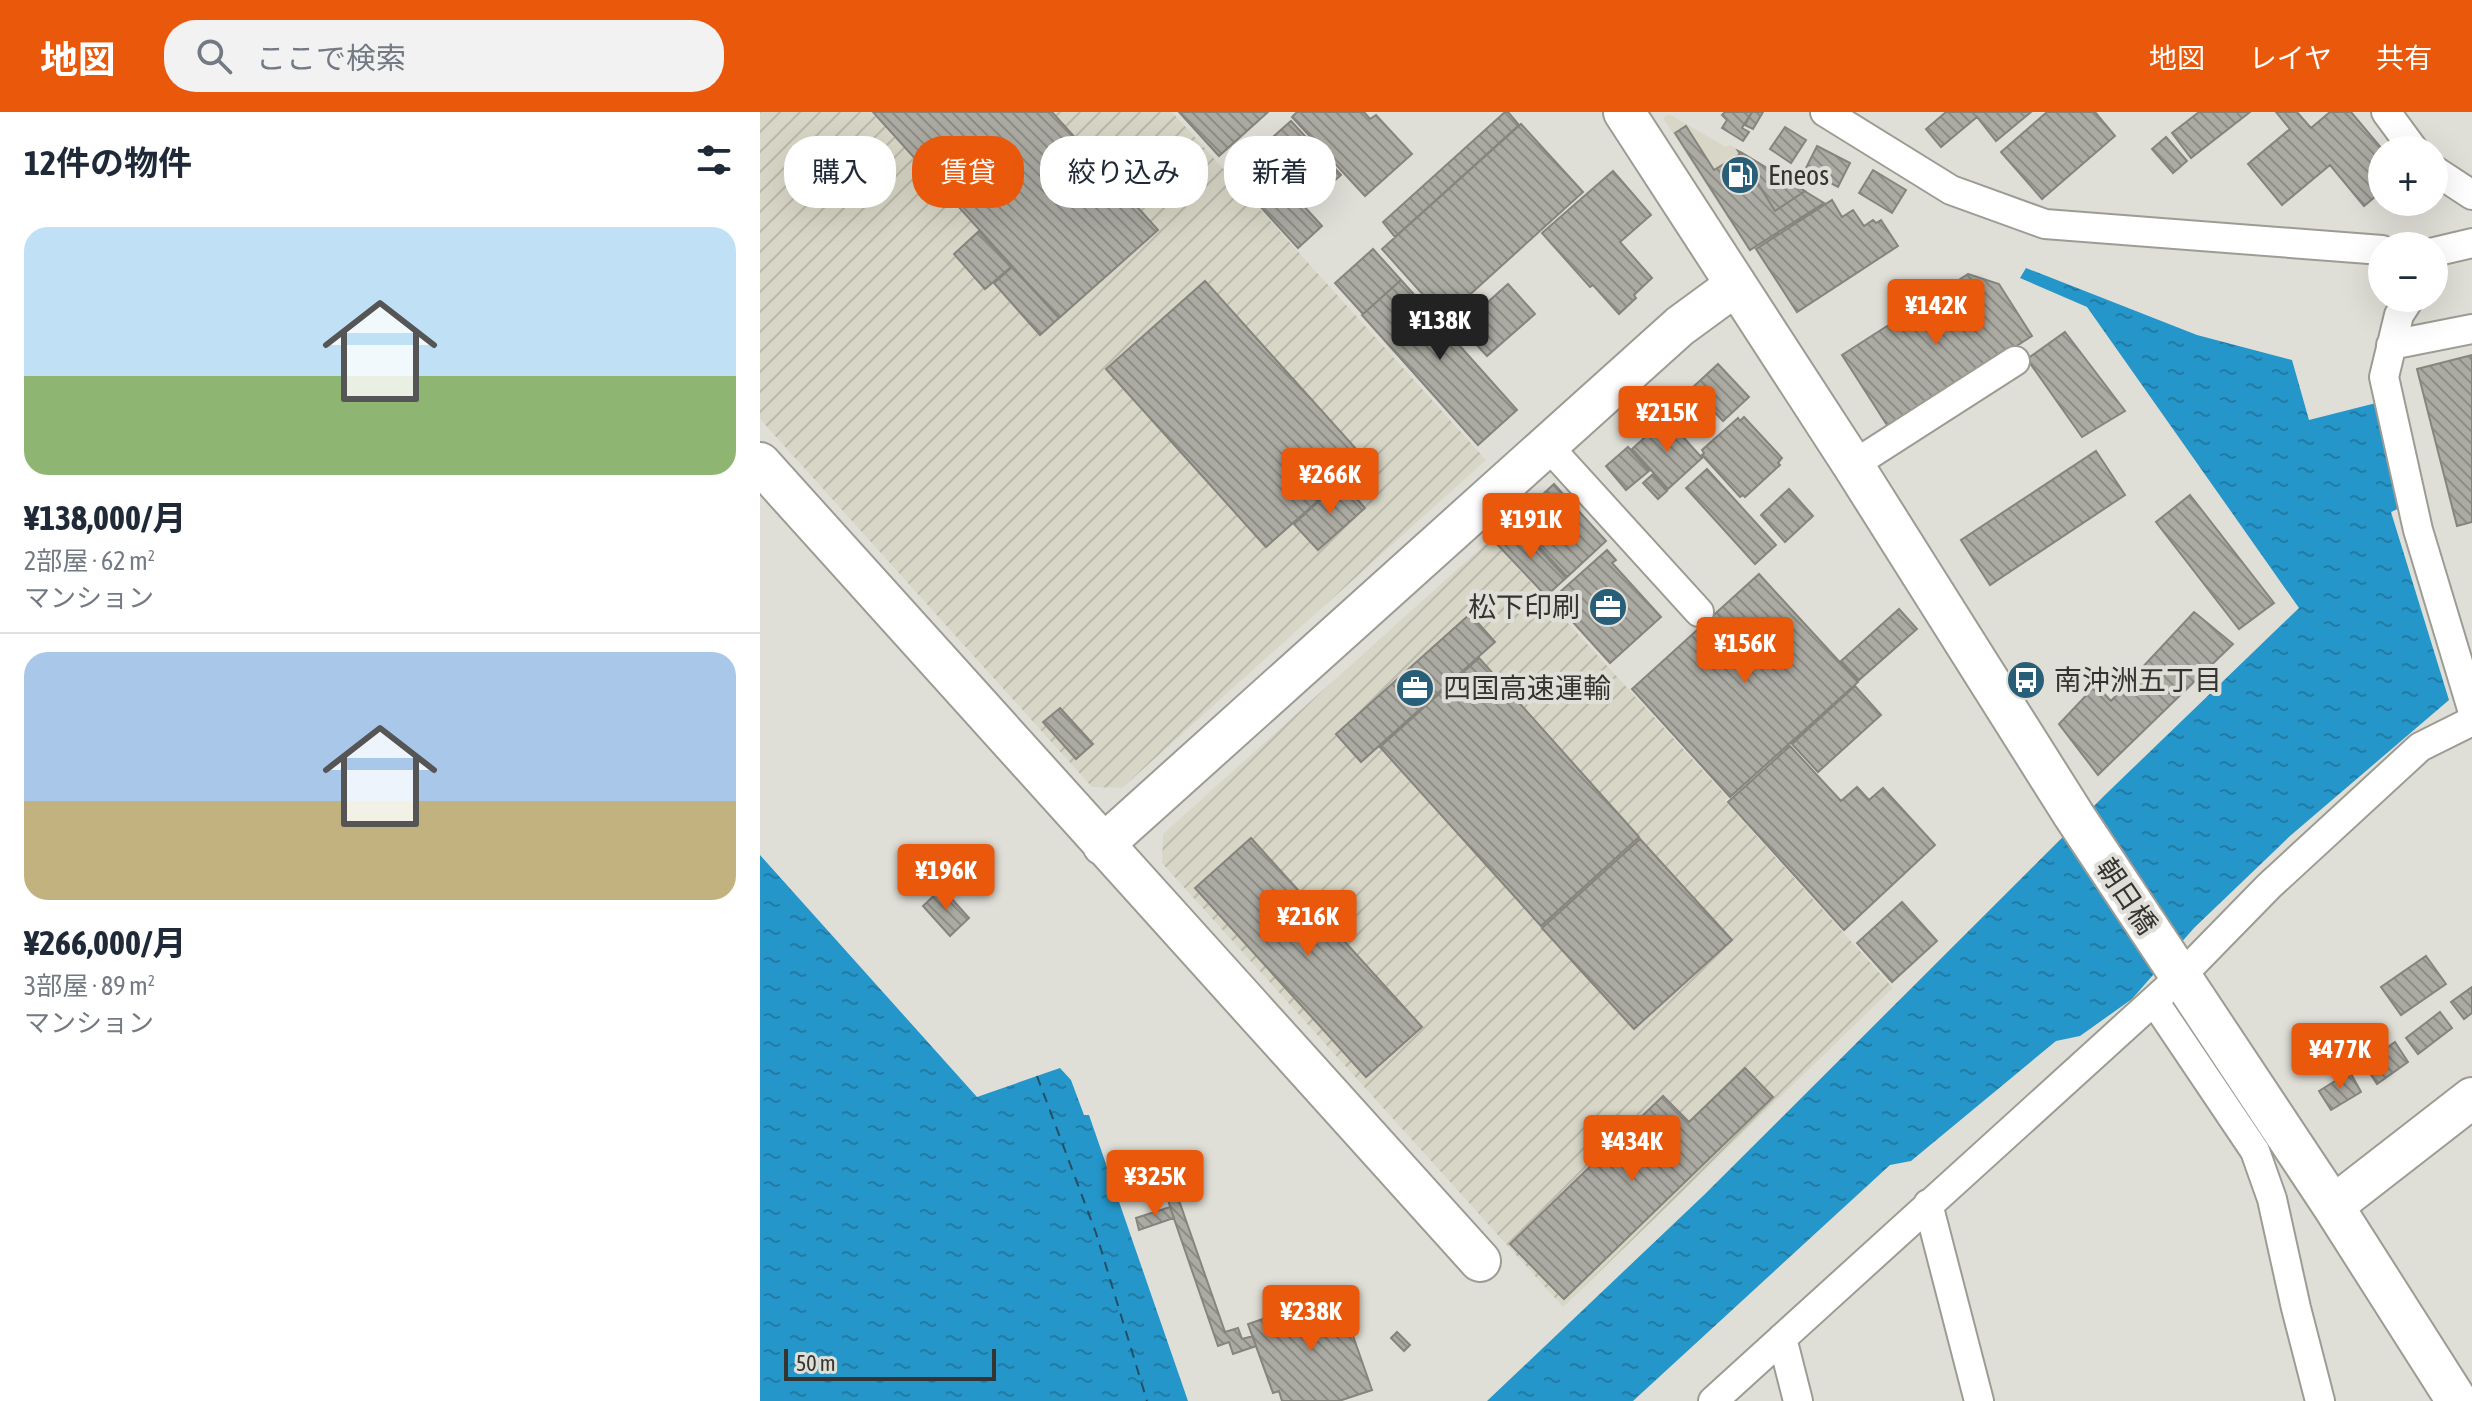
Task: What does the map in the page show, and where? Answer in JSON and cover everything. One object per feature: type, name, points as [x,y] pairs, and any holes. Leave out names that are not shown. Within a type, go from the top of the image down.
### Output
[{"type":"street","name":"朝日橋","points":[[1624,112],[1853,465],[2073,814],[2167,989],[2333,1206],[2457,1401]]},
{"type":"street","points":[[1825,112],[1951,190],[2045,224],[2368,249]]},
{"type":"street","points":[[2386,112],[2404,136]]},
{"type":"street","points":[[2448,179],[2472,195]]},
{"type":"street","points":[[2448,251],[2472,243]]},
{"type":"street","points":[[1103,845],[1680,326],[1736,285]]},
{"type":"street","points":[[2401,312],[2384,377],[2418,530],[2470,694]]},
{"type":"street","points":[[2391,345],[2472,329]]},
{"type":"street","points":[[1853,465],[2015,361]]},
{"type":"street","points":[[1547,445],[1699,612]]},
{"type":"street","points":[[760,463],[1480,1261]]},
{"type":"street","points":[[1713,1401],[2167,989],[2269,886],[2420,747],[2472,721]]},
{"type":"street","points":[[2167,989],[2255,1151],[2272,1199],[2320,1401]]},
{"type":"street","points":[[2333,1206],[2472,1098]]},
{"type":"street","points":[[1928,1204],[1979,1401]]},
{"type":"street","points":[[1782,1338],[1798,1401]]},
{"type":"shaded area","points":[[760,112],[1172,112],[1194,136],[1040,136],[1040,208],[1208,208],[1208,152],[1224,170],[1224,208],[1259,208],[1486,460],[1122,788],[1092,787],[760,419]]},
{"type":"shaded area","name":"Eneos","points":[[1669,114],[1726,147],[1730,145],[1825,203],[1749,251],[1663,118]]},
{"type":"shaded area","points":[[1491,539],[1728,798],[1725,801],[1893,988],[1563,1307],[1162,863],[1163,834]]},
{"type":"water","points":[[2026,268],[2197,335],[2292,360],[2309,420],[2376,403],[2404,506],[2391,512],[2449,700],[2290,836],[2194,928],[2132,999],[2080,1036],[2056,1041],[1911,1161],[1890,1165],[1633,1401],[1487,1401],[1704,1195],[2107,793],[2299,608],[2087,307],[2020,278]]},
{"type":"water","points":[[760,855],[977,1097],[1060,1068],[1071,1080],[1084,1115],[1089,1115],[1188,1401],[760,1401]]},
{"type":"building","points":[[873,112],[1052,112],[1074,136],[1040,136],[1040,208],[1138,208],[1158,230],[1059,318],[960,208],[1024,208],[1024,136],[912,136],[912,155]]},
{"type":"building","points":[[1179,112],[1268,112],[1241,136],[1224,136],[1224,152],[1219,156],[1208,144],[1208,136],[1201,136]]},
{"type":"building","points":[[1297,112],[1364,112],[1370,119],[1376,115],[1412,154],[1365,196],[1336,165],[1336,136],[1310,136],[1292,117]]},
{"type":"building","points":[[1505,112],[1519,125],[1395,237],[1383,222]]},
{"type":"building","points":[[1725,112],[1752,112],[1742,128],[1749,132],[1743,141],[1722,128],[1727,120],[1722,115]]},
{"type":"building","points":[[1752,112],[1763,112],[1753,129],[1745,125]]},
{"type":"building","points":[[1946,112],[2031,112],[1996,141],[1977,117],[1941,147],[1926,129]]},
{"type":"building","points":[[2047,112],[2095,112],[2115,136],[2042,199],[2001,152]]},
{"type":"building","points":[[2199,112],[2250,112],[2191,158],[2172,133]]},
{"type":"building","points":[[2276,112],[2297,112],[2311,128],[2330,112],[2351,112],[2371,136],[2368,136],[2368,203],[2364,206],[2330,165],[2282,205],[2248,164],[2290,129]]},
{"type":"building","points":[[1291,121],[1305,136],[1274,136]]},
{"type":"building","points":[[1521,124],[1583,192],[1444,318],[1382,249]]},
{"type":"building","name":"Eneos","points":[[1686,126],[1714,170],[1742,153],[1824,203],[1750,250],[1675,133]]},
{"type":"building","points":[[1785,127],[1806,140],[1791,163],[1770,149]]},
{"type":"building","points":[[2166,137],[2187,161],[2173,173],[2152,149]]},
{"type":"building","points":[[1817,146],[1850,163],[1838,187],[1805,170]]},
{"type":"building","points":[[1738,151],[1742,153],[1805,191],[1775,211]]},
{"type":"building","points":[[1873,170],[1906,190],[1892,213],[1859,193]]},
{"type":"building","points":[[1613,171],[1651,215],[1620,242],[1652,278],[1619,314],[1593,285],[1590,287],[1542,233]]},
{"type":"building","points":[[1832,200],[1842,217],[1853,210],[1864,226],[1873,220],[1876,223],[1881,220],[1898,246],[1797,312],[1756,249]]},
{"type":"building","points":[[1262,208],[1306,208],[1322,226],[1298,248]]},
{"type":"building","points":[[979,231],[1011,267],[985,289],[954,254]]},
{"type":"building","points":[[1373,249],[1401,280],[1363,314],[1335,283]]},
{"type":"building","points":[[1012,267],[1059,318],[1040,335],[994,283]]},
{"type":"building","points":[[1968,274],[1999,284],[2032,336],[1889,428],[1842,355]]},
{"type":"building","points":[[1401,280],[1517,410],[1478,445],[1362,315]]},
{"type":"building","points":[[1205,281],[1365,459],[1266,547],[1106,369]]},
{"type":"building","points":[[1508,284],[1535,314],[1487,356],[1460,327]]},
{"type":"building","points":[[2065,332],[2125,411],[2082,437],[2027,359]]},
{"type":"building","points":[[2472,355],[2472,522],[2457,526],[2417,369]]},
{"type":"building","points":[[1718,364],[1749,397],[1723,421],[1692,388]]},
{"type":"building","points":[[1744,417],[1782,458],[1778,463],[1780,465],[1745,497],[1740,497],[1702,455],[1702,450],[1738,418],[1740,421]]},
{"type":"building","points":[[1666,418],[1702,458],[1668,489],[1632,449]]},
{"type":"building","points":[[1628,447],[1649,471],[1626,490],[1606,466]]},
{"type":"building","points":[[2096,451],[2125,495],[1990,585],[1961,540]]},
{"type":"building","points":[[1707,469],[1776,545],[1755,564],[1686,488]]},
{"type":"building","points":[[1653,474],[1667,491],[1658,499],[1643,483]]},
{"type":"building","points":[[1341,481],[1365,508],[1318,550],[1294,524]]},
{"type":"building","points":[[1554,484],[1606,541],[1567,577],[1515,520]]},
{"type":"building","points":[[1789,489],[1813,516],[1785,542],[1761,515]]},
{"type":"building","points":[[2190,495],[2274,603],[2239,629],[2156,522]]},
{"type":"building","points":[[1513,526],[1524,537],[1526,535],[1566,578],[1546,596],[1495,542]]},
{"type":"building","points":[[1607,550],[1616,560],[1612,563],[1661,617],[1610,663],[1552,599]]},
{"type":"building","points":[[1759,574],[1858,682],[1730,797],[1632,689]]},
{"type":"building","points":[[1899,609],[1917,629],[1859,680],[1841,661]]},
{"type":"building","points":[[2194,612],[2233,644],[2098,775],[2059,724],[2096,685],[2111,701]]},
{"type":"building","points":[[1470,614],[1495,642],[1361,762],[1336,734]]},
{"type":"building","points":[[1479,658],[1639,837],[1541,926],[1380,747]]},
{"type":"building","points":[[1855,686],[1881,715],[1818,772],[1792,744]]},
{"type":"building","points":[[1060,708],[1093,744],[1076,759],[1043,722]]},
{"type":"building","points":[[1790,746],[1841,801],[1857,787],[1869,800],[1883,788],[1935,845],[1844,930],[1728,802]]},
{"type":"building","points":[[1251,838],[1422,1027],[1366,1077],[1195,888]]},
{"type":"building","points":[[1640,839],[1732,940],[1634,1029],[1542,928]]},
{"type":"building","points":[[942,888],[969,918],[950,936],[923,906]]},
{"type":"building","points":[[1902,902],[1937,941],[1892,982],[1857,943]]},
{"type":"building","points":[[2426,956],[2446,984],[2401,1015],[2381,987]]},
{"type":"building","points":[[2472,987],[2472,1013],[2464,1019],[2451,1002]]},
{"type":"building","points":[[2440,1012],[2452,1028],[2418,1054],[2406,1038]]},
{"type":"building","points":[[2395,1042],[2408,1062],[2377,1084],[2364,1064]]},
{"type":"building","points":[[1745,1068],[1773,1097],[1564,1299],[1510,1244],[1663,1096],[1689,1122]]},
{"type":"building","points":[[2350,1072],[2361,1092],[2331,1110],[2319,1091]]},
{"type":"building","points":[[1175,1189],[1225,1332],[1238,1328],[1242,1339],[1253,1336],[1256,1346],[1233,1354],[1229,1342],[1218,1346],[1170,1207],[1166,1192]]},
{"type":"building","points":[[1170,1207],[1174,1218],[1139,1230],[1136,1218]]},
{"type":"building","points":[[1338,1293],[1372,1390],[1339,1401],[1282,1401],[1279,1391],[1273,1393],[1248,1324]]},
{"type":"building","points":[[1397,1332],[1410,1345],[1404,1351],[1391,1338]]},
{"type":"ferry route","points":[[1037,1076],[1096,1233],[1147,1401]]},
{"type":"place","name":"Eneos","points":[[1740,175]]},
{"type":"place","name":"松下印刷","points":[[1608,607]]},
{"type":"place","name":"南沖洲五丁目","points":[[2026,680]]},
{"type":"place","name":"四国高速運輸","points":[[1415,688]]}]
